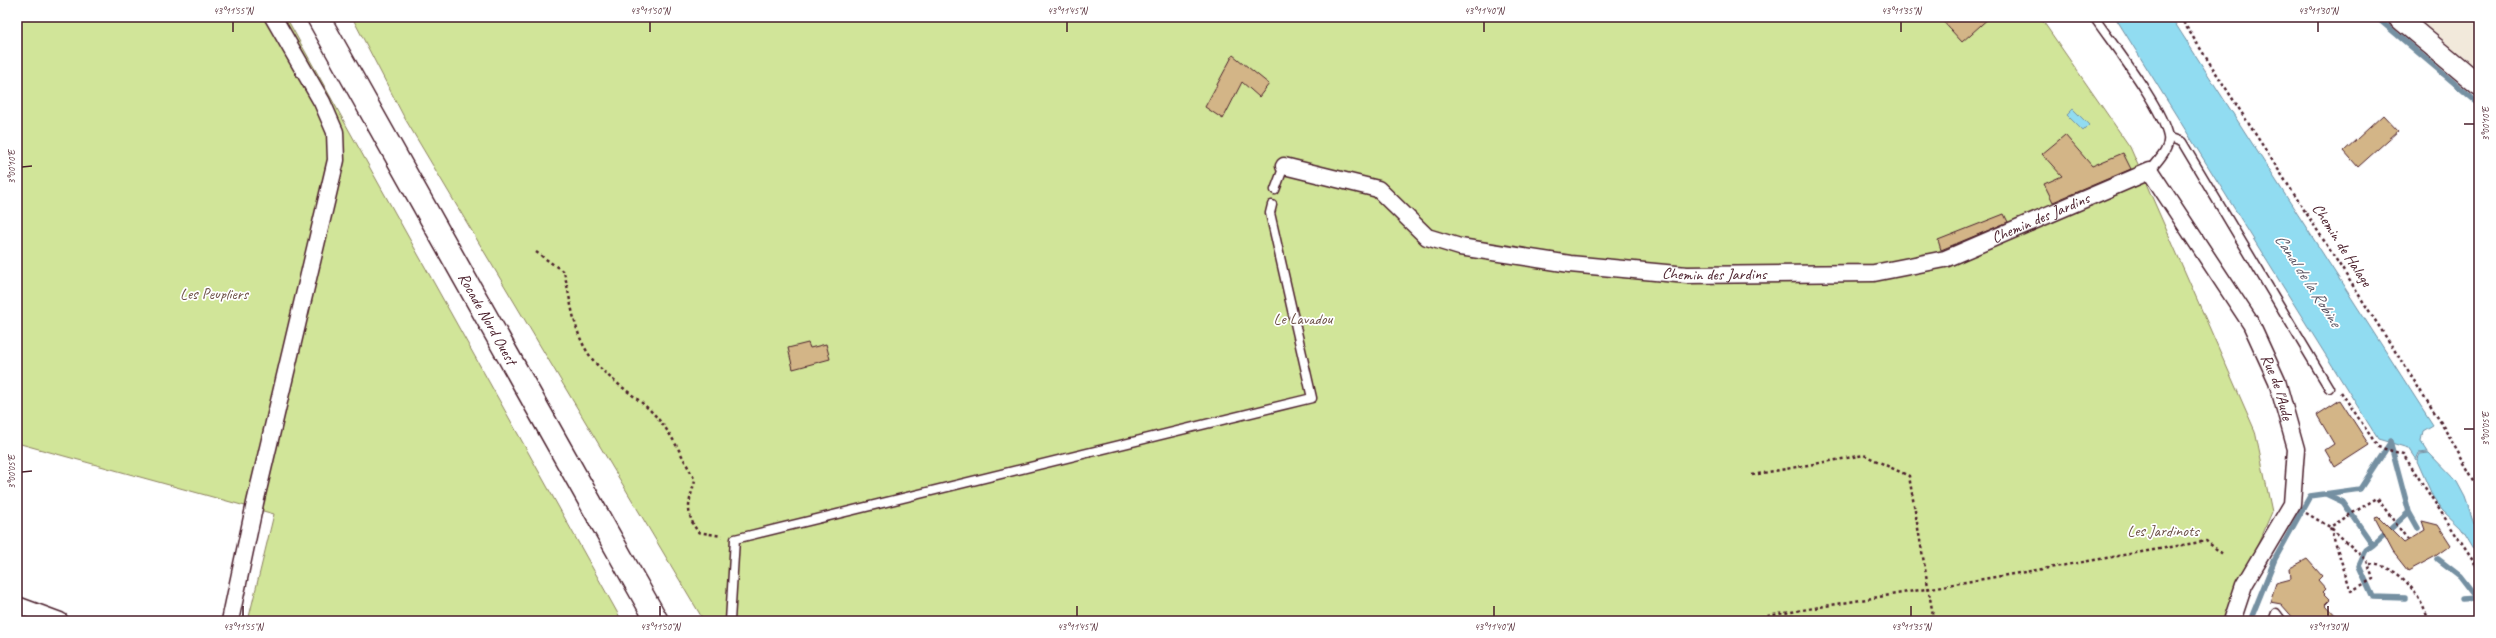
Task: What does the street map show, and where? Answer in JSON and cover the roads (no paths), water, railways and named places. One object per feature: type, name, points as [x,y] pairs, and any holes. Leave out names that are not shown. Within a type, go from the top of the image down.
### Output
[{"type":"main road","name":"Rocade Nord Ouest","points":[[318,17],[657,621]]},
{"type":"street","points":[[230,621],[255,503],[336,160],[335,132],[333,126],[322,102],[273,17]]},
{"type":"street","points":[[2398,17],[2479,85]]},
{"type":"street","name":"Chemin des Jardins","points":[[1284,166],[1378,189],[1427,237],[1460,247],[1570,264],[1687,275],[1874,273],[1946,259],[2150,171]]},
{"type":"street","name":"Rue de l'Aude","points":[[2150,171],[2251,324],[2278,381],[2296,449],[2292,504],[2244,584],[2232,621]]},
{"type":"street","points":[[17,605],[60,621]]},
{"type":"lane","points":[[2094,17],[2155,106],[2168,137],[2166,151],[2150,171]]},
{"type":"lane","points":[[2168,137],[2182,142],[2329,388]]},
{"type":"lane","points":[[1275,190],[1284,166]]},
{"type":"lane","points":[[730,621],[735,539],[1312,398],[1270,213],[1272,205]]},
{"type":"lane","points":[[2273,621],[2276,613],[2282,621]]},
{"type":"water","name":"Canal de la Robine","points":[[2115,17],[2171,17],[2433,425],[2423,431],[2421,441],[2428,452],[2419,453],[2416,460],[2408,448],[2378,439]]},
{"type":"water","points":[[2073,109],[2089,125],[2083,131],[2067,115]]},
{"type":"water","points":[[2429,453],[2457,482],[2465,497],[2474,523],[2479,531],[2479,558],[2461,528],[2442,510],[2433,497],[2417,461],[2420,454]]},
{"type":"waterway","points":[[2376,17],[2479,104]]},
{"type":"waterway","points":[[2390,441],[2409,512],[2418,528]]},
{"type":"waterway","points":[[2250,621],[2275,559],[2310,496],[2360,489],[2390,443]]},
{"type":"waterway","points":[[2326,494],[2343,502],[2373,545],[2409,512]]},
{"type":"waterway","points":[[2373,545],[2366,550],[2359,566],[2373,597],[2405,598]]},
{"type":"waterway","points":[[2438,559],[2460,576],[2477,598],[2479,615]]},
{"type":"waterway","points":[[2462,599],[2477,598]]},
{"type":"park label","name":"Les Peupliers","points":[[214,294]]},
{"type":"park label","name":"Le Lavadou","points":[[1303,319]]},
{"type":"park label","name":"Les Jardinots","points":[[2163,531]]}]
